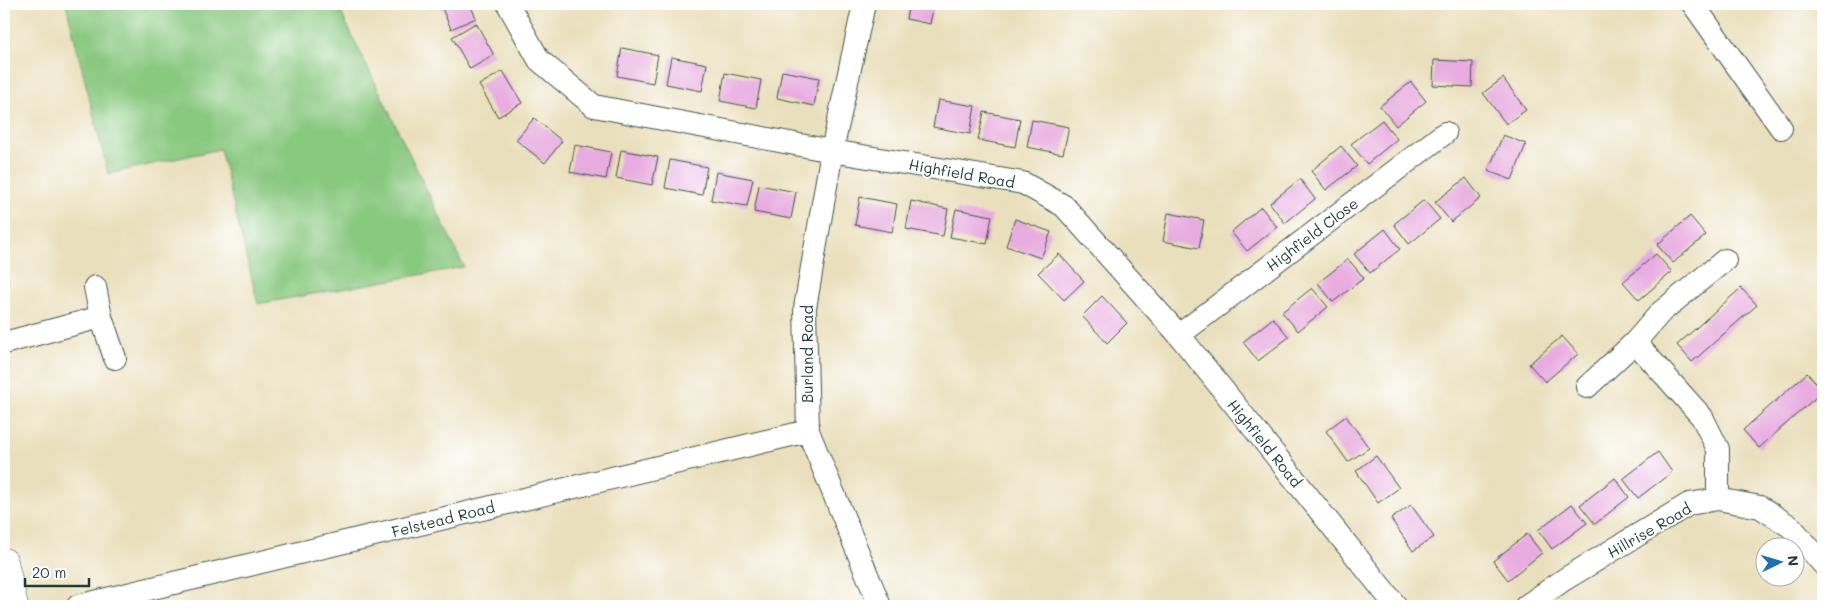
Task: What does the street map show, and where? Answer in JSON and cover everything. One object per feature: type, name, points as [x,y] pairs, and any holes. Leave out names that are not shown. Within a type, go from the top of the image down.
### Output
[{"type":"main road","points":[[4,562],[14,606]]},
{"type":"street","name":"Highfield Road","points":[[508,4],[539,60],[594,106],[832,151],[1023,183],[1064,206],[1179,335],[1396,606]]},
{"type":"street","name":"Burland Road","points":[[864,4],[832,151],[805,308],[808,431],[880,606]]},
{"type":"street","points":[[1693,4],[1781,128]]},
{"type":"street","name":"Highfield Close","points":[[1179,335],[1445,133]]},
{"type":"street","points":[[1586,387],[1635,342],[1661,312],[1725,260]]},
{"type":"street","points":[[95,287],[100,317],[115,358]]},
{"type":"street","points":[[4,343],[100,317]]},
{"type":"street","points":[[1635,342],[1702,418],[1718,449],[1718,499]]},
{"type":"street","name":"Felstead Road","points":[[78,606],[808,431]]},
{"type":"street","name":"Hillrise Road","points":[[1526,606],[1565,579],[1689,504],[1718,499],[1760,507],[1791,527],[1823,564]]},
{"type":"green space","points":[[66,4],[337,4],[464,267],[258,304],[220,149],[108,174]]},
{"type":"building","points":[[440,4],[470,4],[476,18],[451,29]]},
{"type":"building","points":[[909,4],[934,4],[930,24],[906,19]]},
{"type":"building","points":[[476,23],[494,55],[470,69],[452,37]]},
{"type":"building","points":[[622,48],[658,55],[653,83],[617,76]]},
{"type":"building","points":[[671,57],[707,64],[702,91],[666,84]]},
{"type":"building","points":[[1434,60],[1473,62],[1472,87],[1433,85]]},
{"type":"building","points":[[503,71],[522,103],[498,117],[479,85]]},
{"type":"building","points":[[782,71],[819,78],[814,106],[777,98]]},
{"type":"building","points":[[725,73],[761,80],[756,108],[720,101]]},
{"type":"building","points":[[1503,78],[1526,110],[1506,124],[1483,93]]},
{"type":"building","points":[[1411,82],[1426,101],[1396,126],[1380,106]]},
{"type":"building","points":[[938,100],[975,106],[970,134],[933,127]]},
{"type":"building","points":[[984,112],[1020,119],[1015,147],[978,140]]},
{"type":"building","points":[[534,118],[562,141],[545,163],[516,140]]},
{"type":"building","points":[[1032,120],[1069,127],[1063,154],[1027,147]]},
{"type":"building","points":[[1382,120],[1397,139],[1367,164],[1351,144]]},
{"type":"building","points":[[1503,135],[1526,144],[1512,180],[1488,171]]},
{"type":"building","points":[[575,145],[611,152],[606,179],[570,172]]},
{"type":"building","points":[[1341,146],[1357,166],[1326,190],[1311,171]]},
{"type":"building","points":[[621,150],[658,157],[652,185],[616,178]]},
{"type":"building","points":[[670,160],[707,167],[702,195],[665,188]]},
{"type":"building","points":[[716,172],[753,179],[747,206],[711,200]]},
{"type":"building","points":[[1466,178],[1481,198],[1451,222],[1435,202]]},
{"type":"building","points":[[1300,179],[1315,199],[1285,223],[1270,203]]},
{"type":"building","points":[[759,185],[796,192],[791,219],[754,212]]},
{"type":"building","points":[[860,197],[897,204],[892,232],[855,225]]},
{"type":"building","points":[[1424,200],[1440,219],[1409,244],[1394,224]]},
{"type":"building","points":[[911,201],[948,209],[943,236],[906,229]]},
{"type":"building","points":[[1261,207],[1277,227],[1247,251],[1231,232]]},
{"type":"building","points":[[956,209],[992,216],[987,244],[950,237]]},
{"type":"building","points":[[1168,213],[1204,220],[1199,248],[1163,241]]},
{"type":"building","points":[[1690,216],[1706,235],[1673,263],[1657,245]]},
{"type":"building","points":[[1015,219],[1051,232],[1041,258],[1006,246]]},
{"type":"building","points":[[1385,229],[1400,249],[1370,273],[1354,254]]},
{"type":"building","points":[[1059,254],[1084,281],[1064,300],[1038,273]]},
{"type":"building","points":[[1656,254],[1672,272],[1639,300],[1623,282]]},
{"type":"building","points":[[1348,259],[1364,278],[1333,302],[1318,283]]},
{"type":"building","points":[[1312,288],[1328,307],[1298,331],[1282,312]]},
{"type":"building","points":[[1741,288],[1757,305],[1692,362],[1677,345]]},
{"type":"building","points":[[1102,296],[1127,323],[1107,343],[1082,316]]},
{"type":"building","points":[[1273,318],[1289,337],[1258,361],[1243,342]]},
{"type":"building","points":[[1562,336],[1578,354],[1545,382],[1529,364]]},
{"type":"building","points":[[1807,373],[1823,391],[1759,448],[1743,430]]},
{"type":"building","points":[[1346,416],[1369,448],[1348,462],[1326,431]]},
{"type":"building","points":[[1658,452],[1672,472],[1638,498],[1623,479]]},
{"type":"building","points":[[1376,456],[1399,488],[1378,503],[1356,471]]},
{"type":"building","points":[[1615,478],[1629,497],[1595,524],[1580,505]]},
{"type":"building","points":[[1572,504],[1587,523],[1552,549],[1538,530]]},
{"type":"building","points":[[1411,505],[1434,537],[1413,551],[1391,519]]},
{"type":"building","points":[[1527,534],[1542,553],[1508,580],[1493,561]]}]
